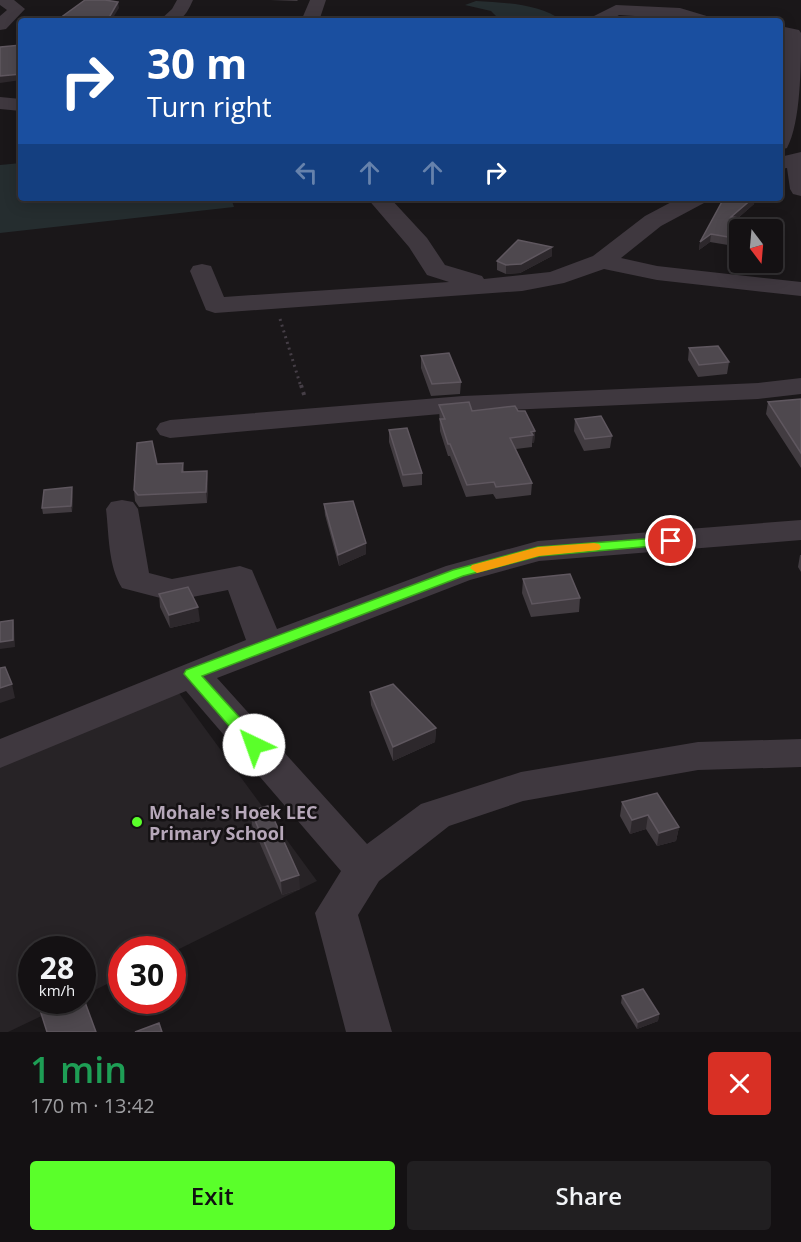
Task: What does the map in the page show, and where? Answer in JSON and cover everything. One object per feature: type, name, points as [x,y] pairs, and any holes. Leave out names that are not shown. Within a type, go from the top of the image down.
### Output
[{"type":"street","points":[[172,18],[179,12],[185,0]]},
{"type":"street","points":[[311,18],[318,0]]},
{"type":"street","points":[[0,25],[17,9],[12,2]]},
{"type":"street","points":[[603,18],[616,10],[641,10],[680,13],[695,18]]},
{"type":"street","points":[[783,32],[793,34],[794,55],[790,82],[789,122],[783,137]]},
{"type":"street","points":[[0,104],[18,105]]},
{"type":"street","points":[[381,201],[419,243],[436,270],[469,278],[478,286]]},
{"type":"street","points":[[202,272],[214,304],[274,302],[522,284],[555,279],[602,261],[653,221],[690,201]]},
{"type":"street","points":[[602,261],[657,273],[801,289]]},
{"type":"street","points":[[170,429],[463,404],[758,391],[801,386]]},
{"type":"street","points":[[122,509],[128,557],[134,580],[171,590],[240,577],[266,647]]},
{"type":"street","points":[[0,754],[192,674],[458,573],[538,552],[801,530]]},
{"type":"street","points":[[192,674],[364,868]]},
{"type":"street","points":[[369,1032],[336,913],[364,868],[435,815],[521,787],[698,756],[801,753]]},
{"type":"path","points":[[274,302],[301,383],[309,416]]},
{"type":"shaded area","points":[[476,1],[510,3],[532,7],[558,18],[498,18],[491,11],[465,5]]},
{"type":"shaded area","points":[[18,163],[18,201],[232,201],[234,207],[0,233],[0,165]]},
{"type":"shaded area","name":"Mohale's Hoek LEC Primary School","points":[[176,689],[317,881],[186,946],[186,936],[108,936],[108,984],[96,990],[96,936],[18,936],[18,1014],[46,1014],[8,1032],[0,1032],[0,763]]},
{"type":"building","points":[[85,0],[118,2],[109,18],[60,18]]},
{"type":"building","points":[[18,45],[18,74],[0,76],[0,47]]},
{"type":"building","points":[[722,201],[750,201],[731,217],[747,219],[729,219],[729,237],[711,234],[700,242]]},
{"type":"building","points":[[518,240],[552,247],[521,264],[506,265],[497,261]]},
{"type":"building","points":[[718,346],[729,362],[699,365],[689,348]]},
{"type":"building","points":[[449,353],[461,382],[432,384],[421,356]]},
{"type":"building","points":[[801,399],[801,453],[768,402]]},
{"type":"building","points":[[469,402],[472,411],[515,406],[518,411],[525,411],[535,431],[531,432],[533,435],[510,438],[532,483],[496,487],[494,482],[467,485],[450,444],[448,444],[440,419],[445,419],[439,405]]},
{"type":"building","points":[[601,416],[612,436],[585,439],[575,419]]},
{"type":"building","points":[[407,428],[422,473],[403,475],[389,430]]},
{"type":"building","points":[[152,441],[157,464],[183,463],[182,472],[207,471],[206,492],[138,495],[134,490],[137,443]]},
{"type":"building","points":[[72,487],[71,506],[42,508],[44,490]]},
{"type":"building","points":[[353,501],[366,543],[338,555],[324,504]]},
{"type":"building","points":[[570,574],[580,598],[532,604],[523,579]]},
{"type":"building","points":[[188,587],[198,607],[169,615],[159,594]]},
{"type":"building","points":[[13,620],[13,640],[0,642],[0,622]]},
{"type":"building","points":[[5,667],[12,684],[0,688],[0,668]]},
{"type":"building","points":[[393,684],[436,728],[393,747],[370,692]]},
{"type":"building","points":[[657,793],[679,827],[659,833],[648,815],[632,820],[622,802]]},
{"type":"building","points":[[268,806],[299,875],[281,881],[251,811]]},
{"type":"building","points":[[643,989],[659,1014],[638,1022],[622,996]]},
{"type":"building","points":[[41,1014],[89,1014],[96,1032],[47,1032]]},
{"type":"building","points":[[159,1023],[162,1032],[135,1032]]},
{"type":"slow traffic","points":[[477,568],[538,552],[594,547]]},
{"type":"place","name":"Mohale's Hoek LEC Primary School","points":[[137,822]]},
{"type":"route","points":[[254,745],[192,674],[458,573],[538,552],[671,541]]}]
